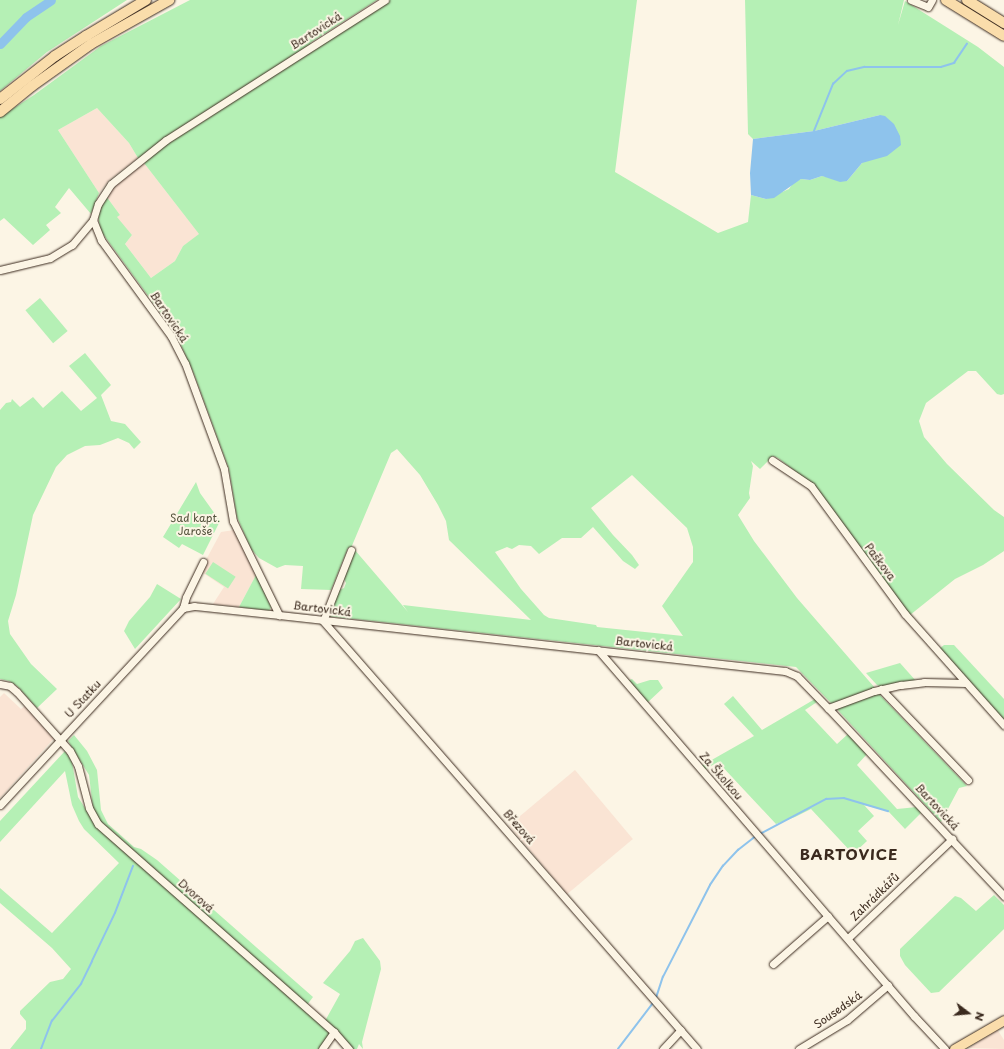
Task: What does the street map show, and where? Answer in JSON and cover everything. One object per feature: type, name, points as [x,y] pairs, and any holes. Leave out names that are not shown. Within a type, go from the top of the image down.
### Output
[{"type":"highway","points":[[0,99],[80,40],[146,0]]},
{"type":"highway","points":[[0,112],[32,86],[91,44],[170,0]]},
{"type":"highway","points":[[946,0],[1004,36]]},
{"type":"highway","points":[[967,0],[1004,23]]},
{"type":"main road","points":[[954,1049],[966,1046],[1004,1020]]},
{"type":"street","name":"Bartovická","points":[[385,0],[166,140],[110,184],[98,204],[93,220],[101,240],[171,336],[185,363],[224,469],[233,521],[279,615],[785,671],[798,676],[1004,896]]},
{"type":"street","points":[[911,0],[928,7],[932,0]]},
{"type":"street","points":[[0,270],[50,258],[72,245],[93,220]]},
{"type":"street","name":"Paškova","points":[[772,460],[811,486],[906,614],[1004,726]]},
{"type":"street","points":[[323,621],[351,550]]},
{"type":"street","name":"U Statku","points":[[0,805],[183,608],[186,597],[203,562]]},
{"type":"street","points":[[183,608],[194,606],[279,615]]},
{"type":"street","name":"Březová","points":[[323,621],[656,1000],[697,1049]]},
{"type":"street","name":"Za Školkou","points":[[598,650],[945,1049]]},
{"type":"street","points":[[828,708],[881,689],[924,682],[966,683]]},
{"type":"street","name":"Dvorová","points":[[0,684],[10,686],[17,692],[61,740],[76,759],[87,803],[98,824],[334,1032],[349,1049]]},
{"type":"street","points":[[881,689],[968,780]]},
{"type":"street","name":"Zahrádkářů","points":[[848,938],[952,839]]},
{"type":"street","points":[[773,964],[828,916]]},
{"type":"street","name":"Sousedská","points":[[799,1049],[847,1020],[888,985]]},
{"type":"street","points":[[662,1049],[681,1030]]},
{"type":"street","points":[[322,1049],[334,1032]]},
{"type":"shaded area","points":[[97,108],[129,143],[138,158],[109,180],[99,193],[58,130]]},
{"type":"shaded area","points":[[144,163],[200,235],[183,246],[175,261],[151,278],[125,244],[132,235],[116,217],[120,215],[106,196],[117,184]]},
{"type":"shaded area","points":[[234,530],[256,575],[239,607],[213,604],[224,587],[200,571],[221,532]]},
{"type":"shaded area","points":[[4,693],[21,709],[25,706],[56,736],[0,798],[0,697]]},
{"type":"shaded area","points":[[575,770],[633,839],[567,894],[509,825]]},
{"type":"shaded area","points":[[997,1029],[1004,1040],[1004,1049],[969,1048]]},
{"type":"green space","points":[[0,0],[127,0],[47,52],[0,91]]},
{"type":"green space","points":[[190,0],[377,0],[310,43],[315,48],[387,0],[637,0],[615,172],[718,233],[748,222],[751,195],[766,199],[789,189],[793,183],[801,179],[810,180],[822,176],[847,181],[862,163],[880,115],[814,131],[753,139],[748,134],[745,0],[904,0],[898,25],[905,1],[978,47],[1004,67],[1004,394],[997,394],[976,371],[968,371],[926,403],[919,421],[924,437],[947,464],[994,510],[1004,517],[1004,551],[983,565],[955,579],[910,615],[814,486],[778,458],[773,456],[760,469],[751,461],[753,466],[749,493],[750,498],[738,515],[754,541],[797,598],[875,688],[832,704],[796,667],[327,616],[337,591],[344,588],[346,583],[343,577],[354,549],[408,612],[403,605],[531,620],[449,540],[446,521],[438,505],[420,475],[397,449],[391,453],[351,548],[348,548],[331,590],[301,589],[303,566],[285,565],[277,568],[259,558],[251,549],[237,517],[229,469],[194,374],[176,334],[100,230],[98,213],[106,196],[120,215],[117,217],[132,235],[125,244],[151,278],[175,261],[183,246],[199,234],[144,163],[138,158],[129,143],[97,108],[58,130],[99,193],[91,214],[69,188],[55,207],[61,213],[46,225],[50,230],[33,245],[4,218],[0,221],[0,117],[34,95],[101,46]],"holes":[[[215,106],[219,111],[190,130],[185,128]],[[632,475],[687,528],[693,547],[693,562],[662,606],[683,636],[597,627],[596,625],[549,618],[544,615],[521,589],[495,552],[507,547],[512,549],[519,545],[531,546],[539,554],[562,538],[581,538],[593,527],[623,561],[635,569],[639,565],[632,555],[591,508]]]},
{"type":"green space","points":[[40,298],[68,331],[53,343],[25,310]]},
{"type":"green space","points":[[85,353],[111,385],[101,395],[111,421],[125,424],[141,442],[134,449],[129,443],[118,438],[100,445],[85,446],[67,455],[56,467],[33,515],[16,595],[8,621],[10,634],[31,664],[57,689],[37,708],[17,686],[9,681],[0,679],[0,410],[6,403],[11,402],[12,399],[20,407],[33,397],[43,408],[62,391],[81,411],[97,398],[69,366]]},
{"type":"green space","name":"Sad kapt. Jaroše","points":[[196,482],[200,493],[220,521],[203,555],[182,544],[179,548],[163,537]]},
{"type":"green space","points":[[213,562],[236,577],[228,588],[205,574]]},
{"type":"green space","points":[[256,575],[271,607],[269,611],[239,607]]},
{"type":"green space","points":[[157,584],[181,599],[135,649],[124,631],[129,621],[150,597]]},
{"type":"green space","points":[[944,645],[954,645],[1004,699],[1004,721],[939,649]]},
{"type":"green space","points":[[900,663],[916,681],[882,687],[877,685],[866,673]]},
{"type":"green space","points":[[632,679],[637,684],[650,680],[658,680],[663,688],[647,703],[627,681]]},
{"type":"green space","points":[[878,693],[967,786],[959,788],[941,822],[836,708]]},
{"type":"green space","points":[[733,696],[762,730],[815,699],[817,702],[805,710],[837,744],[848,734],[867,754],[857,765],[897,809],[917,807],[921,813],[905,829],[888,811],[864,805],[874,816],[858,831],[867,841],[853,854],[811,809],[776,824],[718,762],[704,770],[701,766],[754,736],[724,704]]},
{"type":"green space","points":[[74,735],[87,751],[97,770],[101,810],[108,824],[134,847],[141,849],[157,860],[313,997],[307,1005],[98,819],[93,808],[89,775],[68,741]]},
{"type":"green space","points":[[65,751],[72,762],[78,797],[97,827],[331,1033],[319,1049],[10,1049],[26,1029],[26,1021],[20,1014],[20,1011],[50,982],[63,979],[71,969],[52,948],[0,903],[0,888],[52,933],[119,863],[84,829],[79,821],[72,805],[65,771],[0,842],[0,821]]},
{"type":"green space","points":[[994,895],[1004,905],[1004,929],[939,992],[931,993],[905,965],[900,956],[900,949],[955,896],[961,898],[976,911]]},
{"type":"green space","points":[[363,938],[380,961],[381,969],[362,1042],[363,1049],[359,1044],[357,1049],[352,1049],[325,1021],[340,994],[323,983],[350,951],[355,941]]},
{"type":"water","points":[[880,115],[885,116],[894,124],[900,136],[901,145],[887,156],[862,163],[847,181],[840,182],[822,176],[810,180],[801,179],[774,198],[766,199],[751,195],[750,173],[753,139],[814,131]]},
{"type":"waterway","points":[[0,44],[26,17],[51,0]]},
{"type":"waterway","points":[[814,131],[833,84],[847,71],[865,67],[941,67],[954,63],[967,44]]},
{"type":"waterway","points":[[760,834],[826,799],[844,798],[888,811]]},
{"type":"waterway","points":[[656,998],[663,977],[710,885],[723,866],[738,850],[756,836]]},
{"type":"waterway","points":[[41,1049],[52,1021],[81,984],[115,913],[133,866]]},
{"type":"waterway","points":[[618,1049],[653,1003]]},
{"type":"district","name":"BARTOVICE","points":[[849,854]]}]
